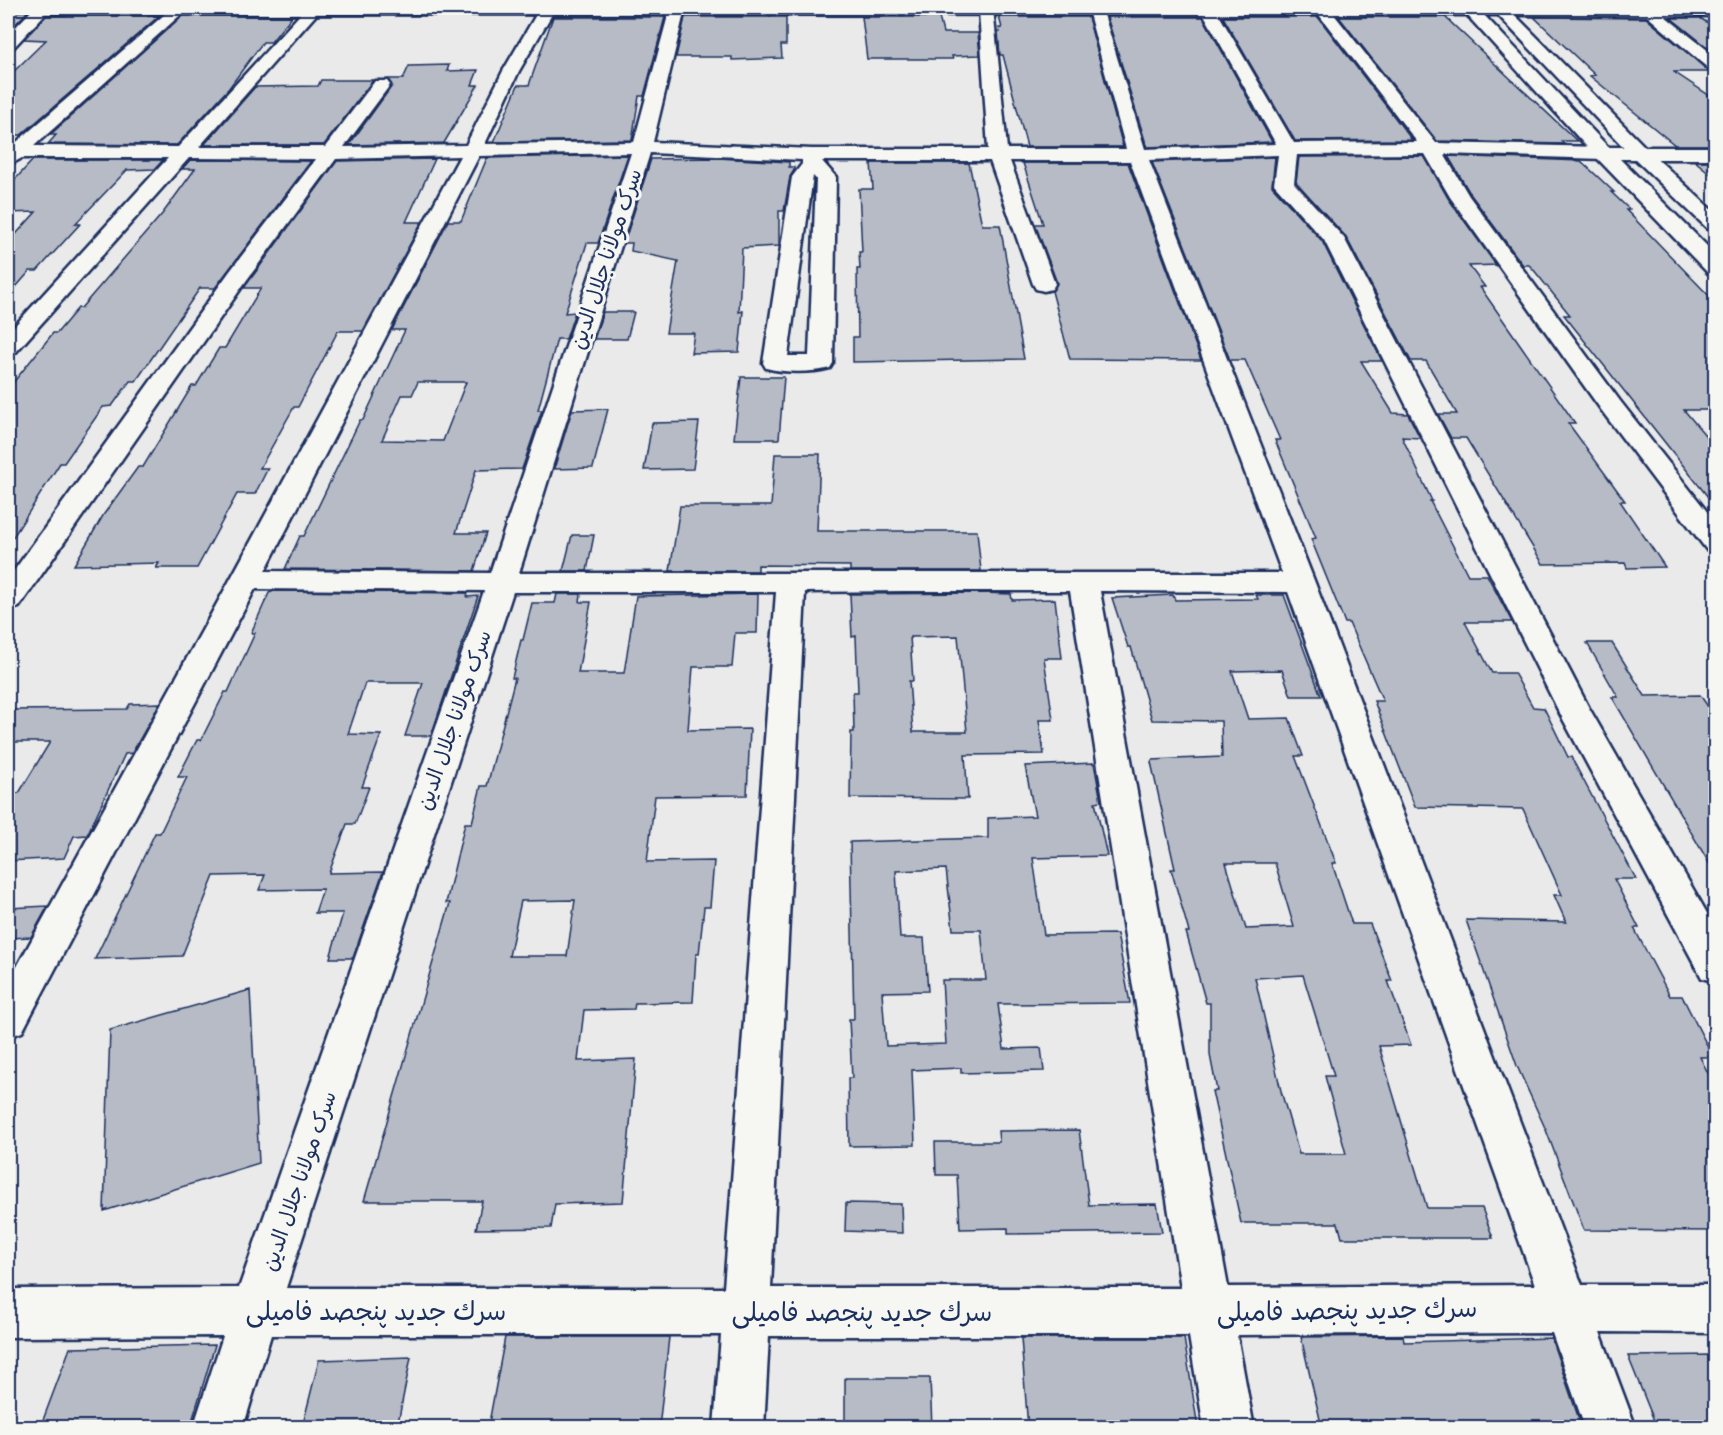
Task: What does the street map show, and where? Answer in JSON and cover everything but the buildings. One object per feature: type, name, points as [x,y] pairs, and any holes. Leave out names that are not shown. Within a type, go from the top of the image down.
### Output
[{"type":"street","points":[[9,40],[41,8],[1716,11]]},
{"type":"street","points":[[10,155],[179,9]]},
{"type":"street","points":[[8,347],[313,9]]},
{"type":"street","points":[[8,1020],[473,150],[511,71],[547,9]]},
{"type":"street","name":"سرک مولانا جلال الدین","points":[[218,1428],[255,1311],[501,584],[642,147],[677,9]]},
{"type":"street","points":[[1471,9],[1603,153],[1716,268]]},
{"type":"street","points":[[1501,9],[1640,153],[1716,226]]},
{"type":"street","points":[[987,10],[998,155],[1044,284]]},
{"type":"street","points":[[1096,10],[1137,155],[1299,583],[1611,1428]]},
{"type":"street","points":[[1210,10],[1288,149],[1284,184],[1333,238],[1573,708],[1716,966]]},
{"type":"street","points":[[1324,11],[1431,148],[1467,207],[1611,406],[1716,543]]},
{"type":"street","points":[[1650,11],[1716,66]]},
{"type":"street","points":[[8,600],[328,153],[381,85]]},
{"type":"street","points":[[10,155],[182,152],[328,153],[642,147],[812,160],[998,155],[1137,155],[1288,149],[1431,148],[1603,153],[1716,153]]},
{"type":"street","points":[[812,160],[826,177],[821,363],[775,363],[802,177],[812,160]]},
{"type":"street","points":[[245,580],[501,584],[1083,581],[1299,583]]},
{"type":"street","points":[[1083,581],[1229,1428]]},
{"type":"street","points":[[739,1428],[791,584]]},
{"type":"street","name":"سرك جدید پنجصد فامیلی","points":[[8,1313],[1209,1312],[1568,1308],[1716,1309]]}]
